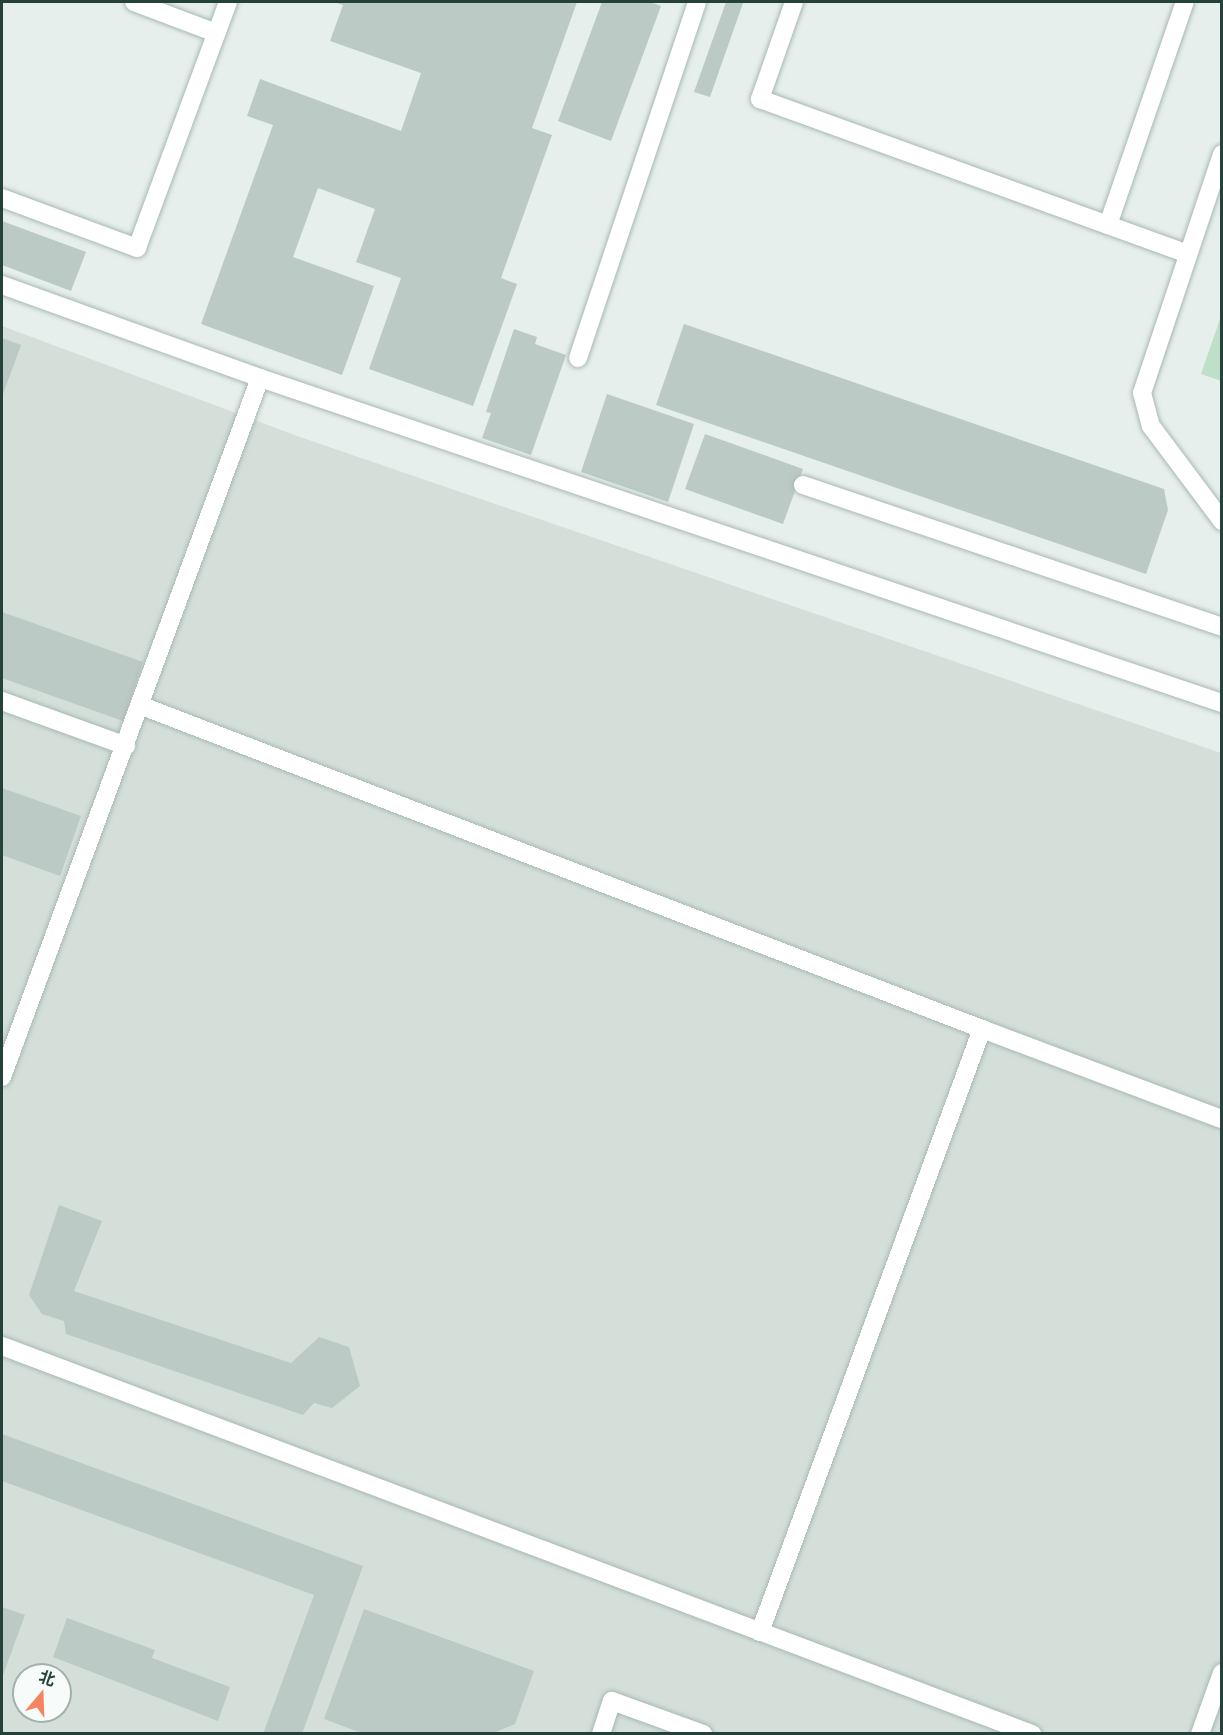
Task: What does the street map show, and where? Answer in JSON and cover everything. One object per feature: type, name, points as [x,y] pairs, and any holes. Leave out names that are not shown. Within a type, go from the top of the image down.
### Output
[{"type":"street","points":[[134,2],[216,33]]},
{"type":"street","points":[[2,198],[137,248],[228,2]]},
{"type":"street","points":[[578,358],[697,2]]},
{"type":"street","points":[[794,2],[760,99],[1188,254]]},
{"type":"street","points":[[1108,225],[1185,2]]},
{"type":"street","points":[[1221,153],[1142,393],[1151,426],[1221,521]]},
{"type":"street","points":[[2,285],[260,378],[1221,703]]},
{"type":"street","points":[[2,1077],[142,706],[260,378]]},
{"type":"street","points":[[802,485],[1221,627]]},
{"type":"street","points":[[2,701],[126,746]]},
{"type":"street","points":[[142,706],[1221,1119]]},
{"type":"street","points":[[760,1632],[982,1029]]},
{"type":"street","points":[[2,1346],[1032,1734]]},
{"type":"street","points":[[1200,1734],[1221,1673]]},
{"type":"street","points":[[601,1734],[612,1701],[703,1734]]},
{"type":"shaded area","points":[[2,326],[300,437],[1221,753],[1221,1733],[2,1733]]},
{"type":"green space","points":[[1221,316],[1221,381],[1201,374]]},
{"type":"building","points":[[334,2],[577,2],[532,128],[552,135],[501,278],[517,284],[473,406],[369,369],[401,278],[356,262],[375,209],[318,188],[293,257],[374,286],[342,375],[201,324],[273,125],[247,116],[260,79],[401,131],[421,73],[330,41],[343,5]]},
{"type":"building","points":[[602,2],[650,2],[661,6],[611,141],[558,121]]},
{"type":"building","points":[[726,2],[743,3],[710,97],[694,92]]},
{"type":"building","points":[[2,221],[86,252],[71,291],[2,265]]},
{"type":"building","points":[[684,324],[1164,489],[1168,510],[1146,574],[656,405]]},
{"type":"building","points":[[514,329],[537,337],[535,344],[566,355],[531,455],[482,438],[491,413],[486,412]]},
{"type":"building","points":[[2,338],[21,345],[2,397]]},
{"type":"building","points":[[607,394],[694,424],[668,502],[581,472]]},
{"type":"building","points":[[705,434],[803,469],[783,524],[685,489]]},
{"type":"building","points":[[2,612],[143,662],[123,721],[2,678]]},
{"type":"building","points":[[2,788],[81,816],[60,876],[2,855]]},
{"type":"building","points":[[59,1205],[102,1221],[74,1291],[291,1363],[319,1337],[349,1347],[360,1386],[332,1408],[314,1403],[303,1415],[66,1334],[64,1321],[42,1314],[29,1295]]},
{"type":"building","points":[[2,1434],[363,1566],[302,1734],[263,1734],[314,1595],[2,1481]]},
{"type":"building","points":[[2,1607],[25,1615],[2,1678]]},
{"type":"building","points":[[364,1609],[534,1671],[515,1724],[491,1734],[364,1734],[324,1719]]},
{"type":"building","points":[[67,1618],[155,1650],[152,1658],[230,1687],[218,1721],[53,1657]]}]
